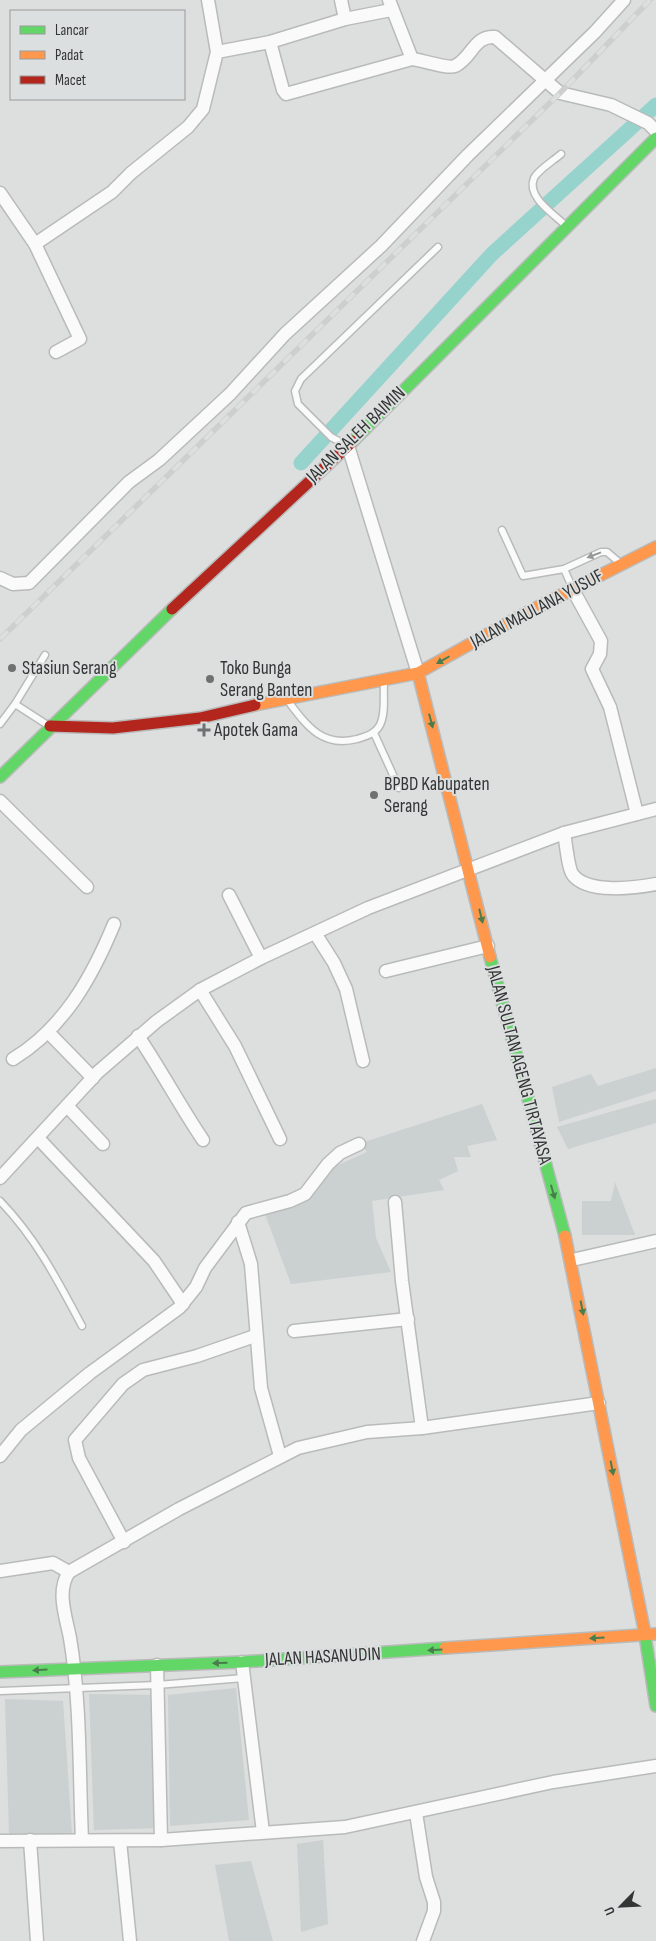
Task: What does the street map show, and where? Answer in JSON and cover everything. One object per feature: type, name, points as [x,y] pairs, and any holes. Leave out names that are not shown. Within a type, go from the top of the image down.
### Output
[{"type":"main road","name":"JALAN SALEH BAIMIN","points":[[0,777],[50,726],[216,566],[348,446],[656,138]]},
{"type":"main road","name":"JALAN MAULANA YUSUF","points":[[50,726],[112,728],[200,718],[285,698],[418,673],[524,614],[656,547]]},
{"type":"main road","name":"JALAN SULTAN AGENG TIRTAYASA","points":[[418,673],[488,946],[572,1260],[599,1403],[651,1634],[656,1706]]},
{"type":"main road","name":"JALAN HASANUDIN","points":[[0,1672],[242,1662],[651,1634]]},
{"type":"street","points":[[35,244],[112,192],[131,173],[188,127],[203,109],[217,52],[208,0]]},
{"type":"street","points":[[341,0],[345,19]]},
{"type":"street","points":[[0,578],[13,584],[29,583],[129,482],[159,460],[230,394],[286,334],[381,246],[544,80],[595,32],[624,0]]},
{"type":"street","points":[[217,52],[270,42],[390,5],[412,59]]},
{"type":"street","points":[[270,42],[283,90],[286,94],[412,59],[448,67],[456,66],[481,39],[496,37],[560,93],[611,105],[652,127]]},
{"type":"street","points":[[0,193],[35,244],[80,339],[56,352]]},
{"type":"street","points":[[348,446],[418,673]]},
{"type":"street","points":[[573,590],[601,641],[600,654],[592,669],[610,707],[637,814]]},
{"type":"street","points":[[0,802],[87,887]]},
{"type":"street","points":[[0,1178],[93,1078],[138,1036],[200,990],[261,958],[368,908],[564,833],[656,809]]},
{"type":"street","points":[[564,833],[572,874],[584,885],[625,888],[656,884]]},
{"type":"street","points":[[230,894],[261,958]]},
{"type":"street","points":[[13,1059],[35,1045],[80,993],[114,924]]},
{"type":"street","points":[[315,933],[334,964],[346,990],[363,1061]]},
{"type":"street","points":[[386,971],[488,946]]},
{"type":"street","points":[[200,990],[234,1046],[280,1139]]},
{"type":"street","points":[[48,1032],[93,1078]]},
{"type":"street","points":[[138,1036],[164,1074],[177,1100],[203,1140]]},
{"type":"street","points":[[67,1106],[103,1144]]},
{"type":"street","points":[[38,1138],[154,1261],[183,1304]]},
{"type":"street","points":[[0,1456],[21,1430],[90,1373],[154,1328],[183,1304],[196,1288],[205,1268],[238,1222],[250,1211],[290,1201],[305,1194],[328,1164],[340,1153],[359,1144]]},
{"type":"street","points":[[395,1202],[402,1280],[422,1428]]},
{"type":"street","points":[[238,1222],[251,1264],[260,1388],[280,1456]]},
{"type":"street","points":[[572,1260],[656,1240]]},
{"type":"street","points":[[294,1331],[408,1319]]},
{"type":"street","points":[[124,1542],[79,1458],[75,1440],[123,1384],[143,1370],[255,1336]]},
{"type":"street","points":[[82,1840],[75,1668],[62,1592],[65,1578],[69,1572],[179,1509],[298,1448],[367,1432],[422,1428],[599,1403]]},
{"type":"street","points":[[0,1571],[21,1566],[53,1563],[69,1572]]},
{"type":"street","points":[[242,1662],[263,1832]]},
{"type":"street","points":[[156,1665],[161,1840]]},
{"type":"street","points":[[0,1841],[161,1840],[344,1827],[553,1782],[656,1766]]},
{"type":"street","points":[[416,1813],[426,1877],[434,1902],[434,1911],[423,1941]]},
{"type":"street","points":[[30,1840],[38,1941]]},
{"type":"street","points":[[120,1841],[130,1941]]},
{"type":"lane","points":[[561,154],[535,178],[533,190],[538,200],[566,226]]},
{"type":"lane","points":[[348,446],[331,438],[298,404],[296,391],[301,379],[438,247]]},
{"type":"lane","points":[[502,530],[523,576],[564,569],[601,552],[606,552],[622,564]]},
{"type":"lane","points":[[564,569],[573,590]]},
{"type":"lane","points":[[0,724],[15,704],[45,655]]},
{"type":"lane","points":[[285,698],[311,728],[325,737],[342,742],[374,733],[380,724],[382,715],[384,680]]},
{"type":"lane","points":[[15,704],[50,726]]},
{"type":"lane","points":[[374,733],[399,788]]},
{"type":"lane","points":[[0,1202],[21,1223],[47,1260],[82,1326]]},
{"type":"lane","points":[[0,1691],[157,1685],[244,1678]]},
{"type":"shaded area","points":[[656,1068],[656,1091],[559,1122],[552,1087],[591,1074],[598,1086]]},
{"type":"shaded area","points":[[656,1099],[656,1123],[568,1149],[557,1127]]},
{"type":"shaded area","points":[[482,1104],[497,1140],[467,1146],[471,1157],[454,1157],[458,1171],[439,1180],[444,1190],[372,1201],[376,1238],[391,1272],[291,1284],[265,1214],[307,1198],[336,1166],[367,1152],[361,1143]]},
{"type":"shaded area","points":[[615,1182],[635,1235],[582,1235],[582,1201],[611,1201]]},
{"type":"shaded area","points":[[236,1688],[249,1820],[170,1826],[168,1695]]},
{"type":"shaded area","points":[[89,1694],[156,1695],[161,1828],[94,1830]]},
{"type":"shaded area","points":[[5,1699],[63,1701],[72,1834],[9,1834]]},
{"type":"shaded area","points":[[323,1840],[328,1924],[301,1932],[297,1844]]},
{"type":"shaded area","points":[[251,1861],[273,1941],[229,1941],[215,1865]]},
{"type":"waterway","points":[[301,463],[492,254],[656,105]]},
{"type":"railway","points":[[0,639],[560,93],[650,0]]},
{"type":"traffic: fast","points":[[353,441],[656,138]]},
{"type":"traffic: fast","points":[[0,777],[172,609]]},
{"type":"traffic: fast","points":[[490,957],[565,1236]]},
{"type":"traffic: fast","points":[[644,1629],[656,1706]]},
{"type":"traffic: fast","points":[[0,1672],[242,1662],[445,1648]]},
{"type":"traffic: slow","points":[[255,705],[418,673],[524,614],[656,547]]},
{"type":"traffic: slow","points":[[418,673],[490,957]]},
{"type":"traffic: slow","points":[[565,1236],[644,1629]]},
{"type":"traffic: slow","points":[[445,1648],[656,1634]]},
{"type":"traffic: jam","points":[[172,609],[353,441]]},
{"type":"traffic: jam","points":[[50,726],[113,728],[200,718],[255,705]]},
{"type":"place","name":"Stasiun Serang","points":[[12,668]]},
{"type":"place","name":"Toko Bunga Serang Banten","points":[[210,679]]},
{"type":"place","name":"Apotek Gama","points":[[204,730]]},
{"type":"place","name":"BPBD Kabupaten Serang","points":[[374,795]]}]
